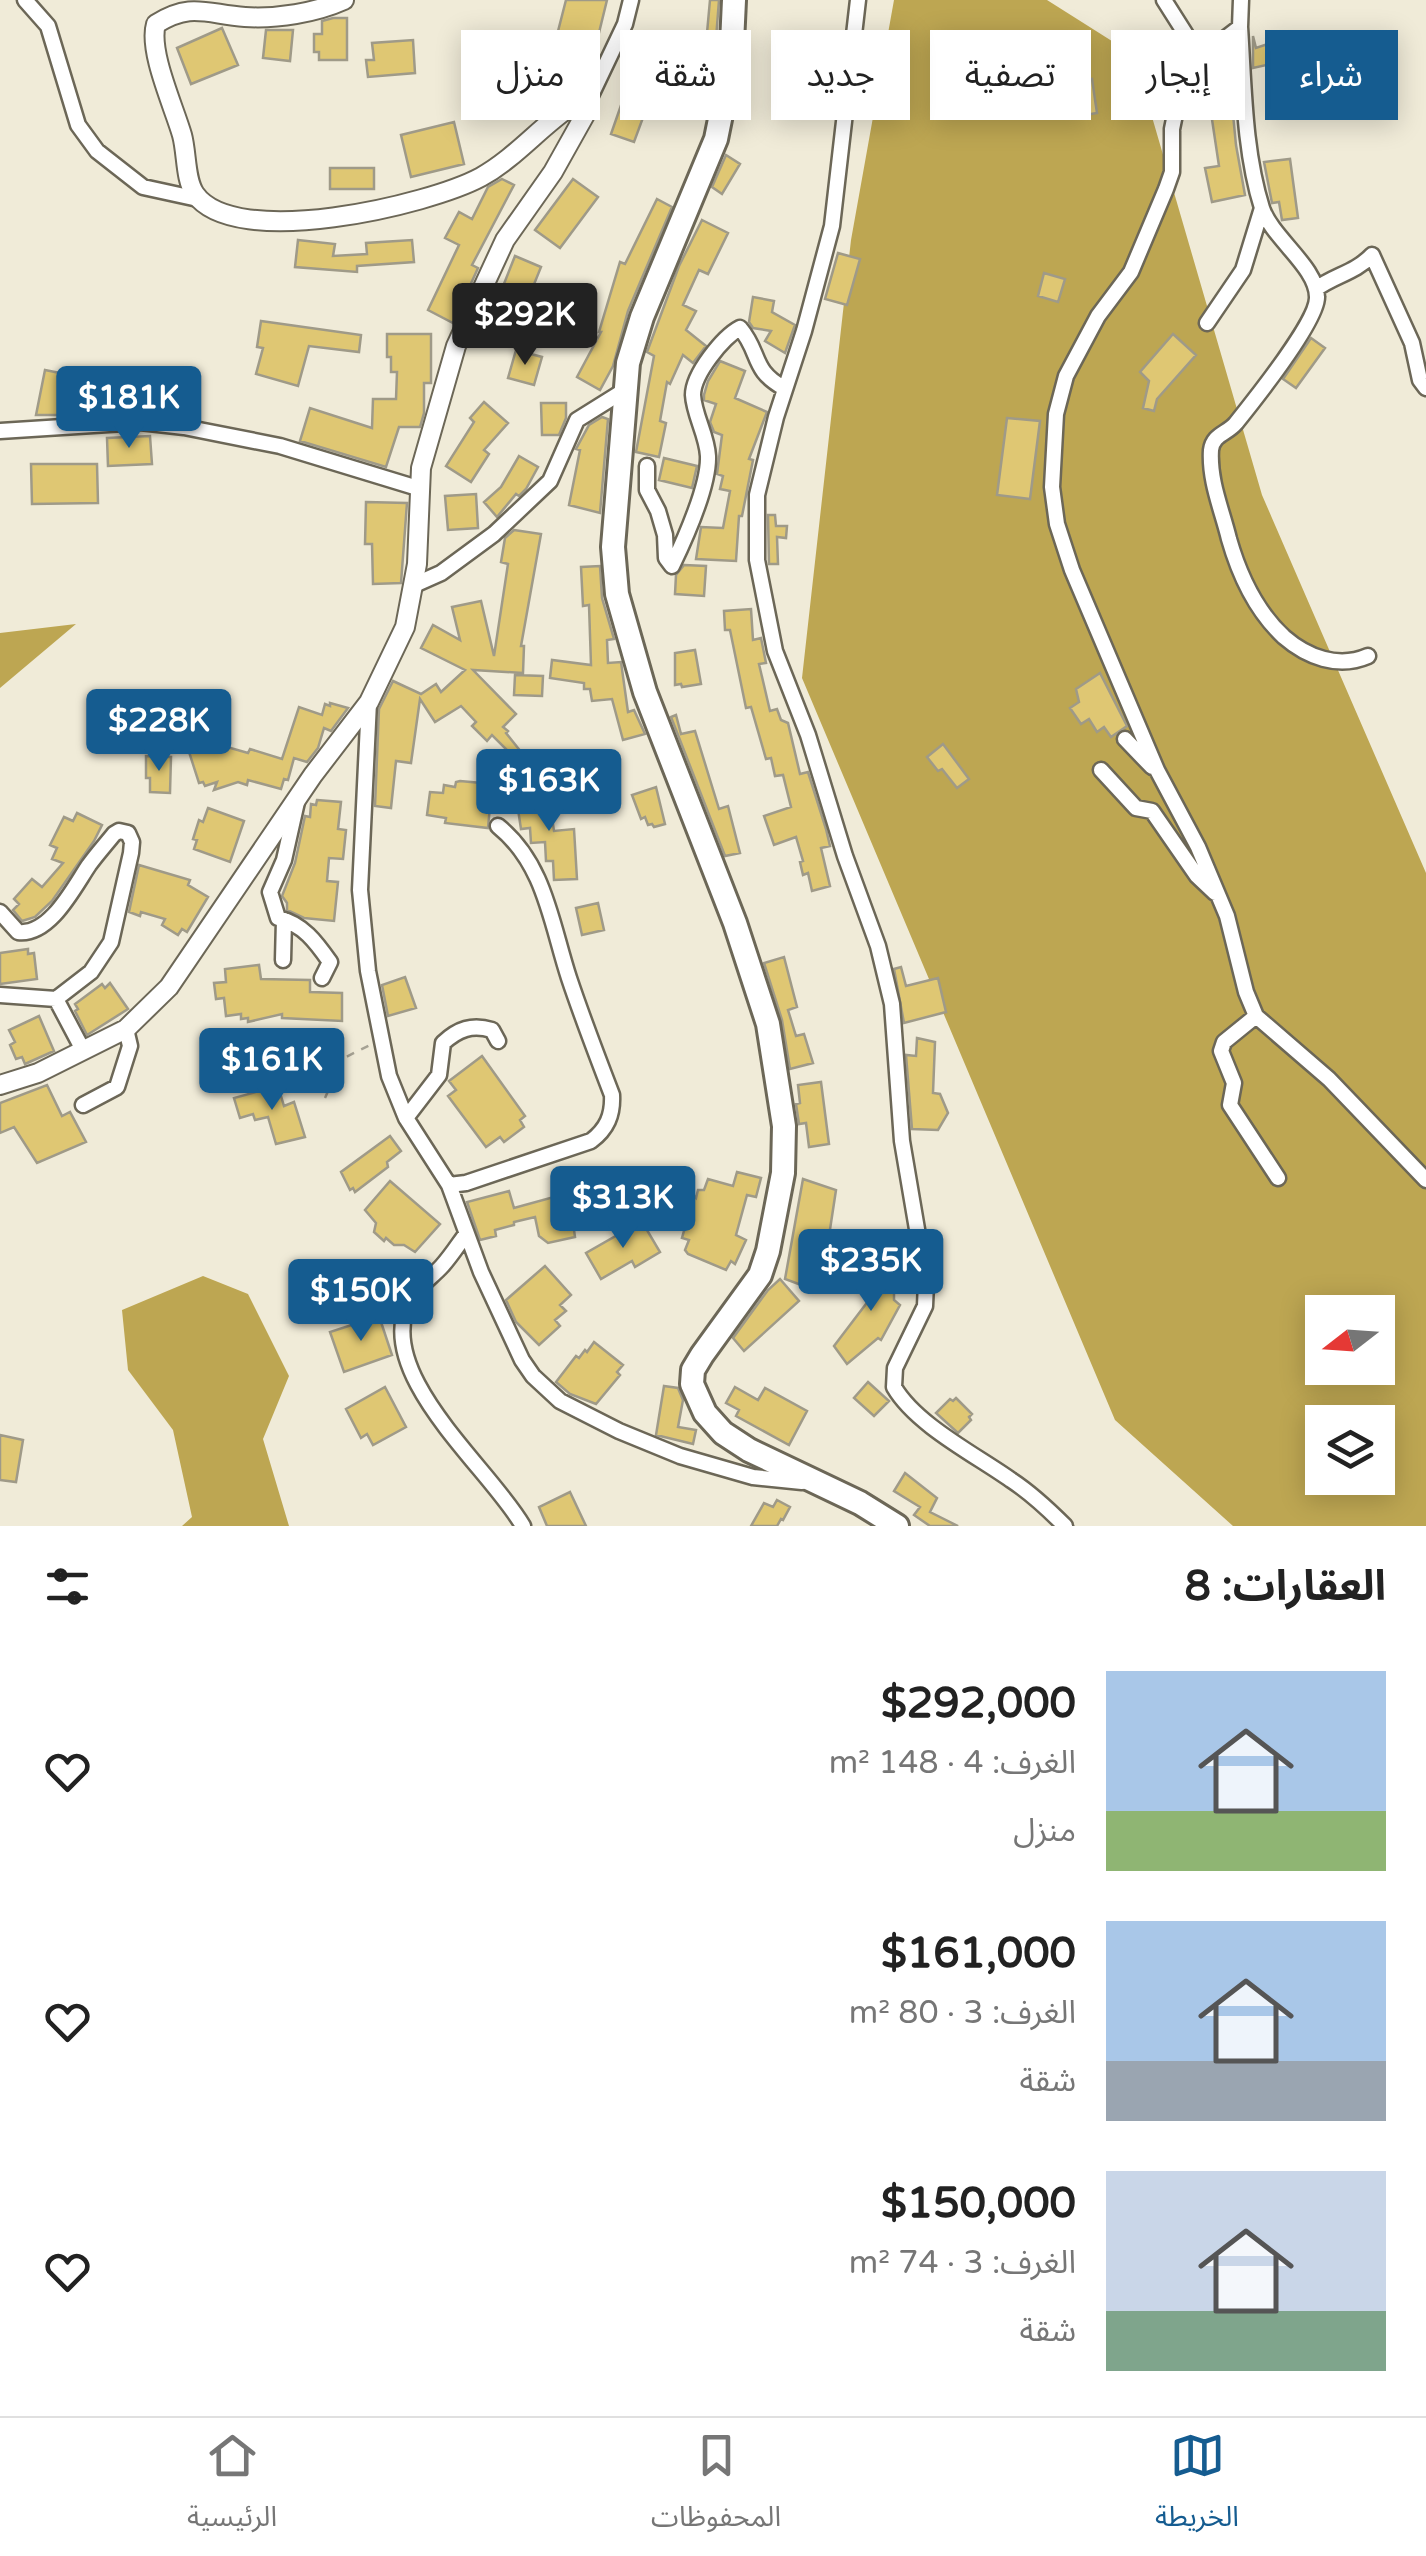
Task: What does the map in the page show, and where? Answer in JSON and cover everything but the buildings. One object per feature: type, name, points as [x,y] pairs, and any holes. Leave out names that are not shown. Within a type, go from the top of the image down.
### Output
[{"type":"main road","points":[[734,0],[731,66],[716,139],[642,317],[628,362],[613,547],[617,594],[645,692],[735,923],[768,1024],[784,1126],[783,1173],[760,1275],[702,1354],[693,1370],[692,1384],[705,1413],[723,1433],[897,1526]]},
{"type":"street","points":[[26,0],[48,26],[78,125],[97,151],[143,187],[198,199],[232,218],[330,217],[403,206],[478,179],[555,120]]},
{"type":"street","points":[[198,199],[155,45],[156,24],[178,10],[284,16],[344,0]]},
{"type":"street","points":[[600,77],[626,24],[632,0]]},
{"type":"street","points":[[858,0],[832,226],[757,495],[757,560],[775,652],[808,735],[878,946],[892,1004],[902,1141],[926,1282],[925,1306],[895,1368],[894,1387],[941,1432],[1016,1483],[1065,1526]]},
{"type":"street","points":[[1164,0],[1183,30]]},
{"type":"street","points":[[1241,0],[1248,134],[1262,208],[1270,226],[1294,253],[1316,289],[1317,304],[1307,325],[1236,423],[1216,437],[1211,448],[1213,480],[1244,582],[1282,635],[1308,655],[1324,660],[1368,656]]},
{"type":"street","points":[[1236,30],[1240,27]]},
{"type":"street","points":[[0,1085],[38,1073],[126,1029],[170,987],[298,797],[369,702],[406,627],[414,585],[421,468],[442,389],[468,317],[505,240],[582,120]]},
{"type":"street","points":[[1174,120],[1172,172],[1131,272],[1098,316],[1066,376],[1056,414],[1052,488],[1057,524],[1072,570],[1160,775],[1198,847],[1227,916],[1256,1016],[1329,1079],[1426,1180]]},
{"type":"street","points":[[1206,323],[1244,270],[1262,208]]},
{"type":"street","points":[[1316,289],[1356,271],[1372,255],[1412,343],[1420,380],[1426,388]]},
{"type":"street","points":[[648,466],[647,490],[658,510],[666,558],[672,566],[701,492],[708,456],[693,394],[708,360],[725,336],[740,328],[751,342],[755,362],[766,378],[784,388]]},
{"type":"street","points":[[414,585],[441,573],[494,534],[550,481],[577,420],[625,390]]},
{"type":"street","points":[[0,431],[140,422],[184,427],[280,446],[421,489]]},
{"type":"street","points":[[369,702],[360,890],[368,971],[388,1076],[406,1118],[450,1185],[466,1234],[522,1360],[560,1401],[619,1432],[680,1456],[753,1477],[812,1483]]},
{"type":"street","points":[[1126,739],[1160,775]]},
{"type":"street","points":[[1101,770],[1136,808],[1152,811],[1197,876],[1214,892],[1227,916]]},
{"type":"street","points":[[298,797],[284,860],[270,892],[278,918],[294,922],[314,939],[330,962],[322,978]]},
{"type":"street","points":[[450,1185],[591,1140],[604,1129],[612,1106],[612,1095],[533,866],[518,843],[498,826]]},
{"type":"street","points":[[0,912],[18,932],[28,933],[40,926],[71,897],[114,834],[128,833],[131,854],[110,942],[91,972],[56,999],[0,996]]},
{"type":"street","points":[[283,960],[284,920]]},
{"type":"street","points":[[56,999],[83,1050]]},
{"type":"street","points":[[1256,1016],[1224,1042],[1222,1050],[1234,1084],[1230,1105],[1278,1178]]},
{"type":"street","points":[[406,1118],[439,1075],[443,1042],[456,1030],[479,1026],[492,1030],[498,1041]]},
{"type":"street","points":[[84,1104],[117,1087],[130,1046],[126,1029]]},
{"type":"street","points":[[466,1234],[410,1299],[402,1322],[404,1355],[438,1416],[509,1502],[522,1526]]},
{"type":"path","points":[[324,1098],[342,1059],[381,1042]]},
{"type":"shaded area","points":[[894,0],[1047,0],[1111,40],[1111,120],[1153,120],[1262,495],[1426,873],[1426,1526],[1233,1526],[1115,1420],[802,678],[851,240],[872,120],[910,120],[910,30],[889,30]]},
{"type":"shaded area","points":[[76,624],[0,688],[0,633]]},
{"type":"shaded area","points":[[203,1276],[248,1294],[289,1376],[263,1439],[289,1526],[182,1526],[192,1517],[173,1430],[128,1370],[122,1310]]}]
